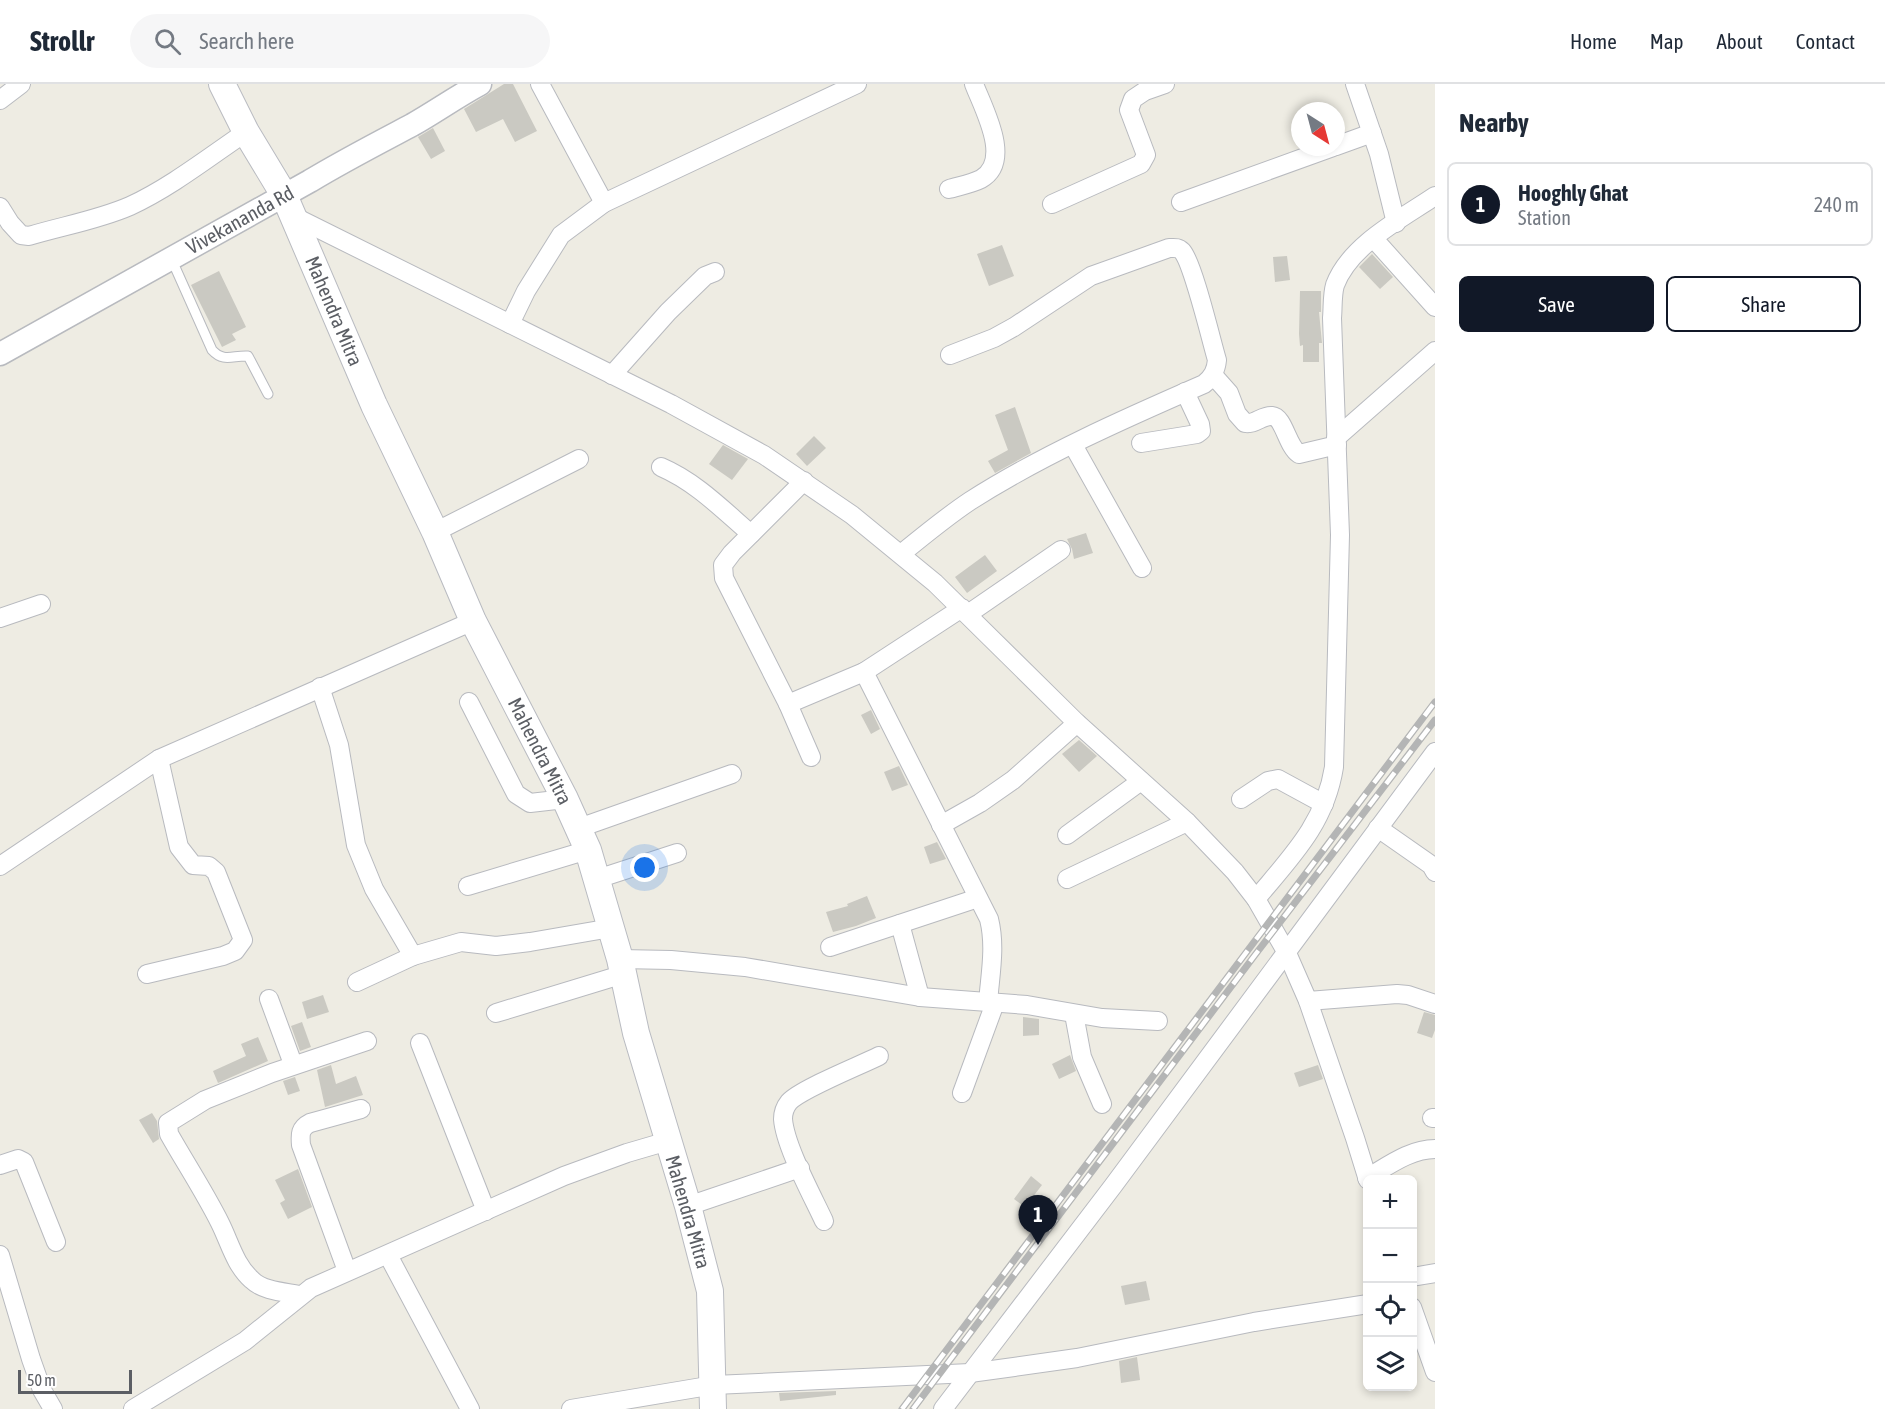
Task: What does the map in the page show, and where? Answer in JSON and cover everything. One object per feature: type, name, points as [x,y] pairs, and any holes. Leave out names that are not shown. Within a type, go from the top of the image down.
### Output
[{"type":"main road","name":"Mahendra Mitra","points":[[222,84],[246,132],[289,206],[374,405],[435,532],[473,621],[584,839],[622,967],[636,1033],[688,1206],[710,1291],[714,1397]]},
{"type":"street","points":[[0,100],[21,84]]},
{"type":"street","name":"Vivekananda Rd","points":[[0,354],[171,258],[289,206],[359,152],[413,124],[480,84]]},
{"type":"street","points":[[540,84],[604,203]]},
{"type":"street","points":[[510,324],[526,291],[561,235],[604,203],[857,84]]},
{"type":"street","points":[[949,189],[980,179],[992,167],[995,157],[995,137],[974,84]]},
{"type":"street","points":[[1052,204],[1141,164],[1146,155],[1129,110],[1133,99],[1145,91],[1165,84]]},
{"type":"street","points":[[1355,84],[1379,154],[1396,223]]},
{"type":"street","points":[[0,207],[16,231],[21,235],[29,236],[99,216],[130,206],[246,132]]},
{"type":"street","points":[[1345,143],[1372,133]]},
{"type":"street","points":[[1181,202],[1310,156]]},
{"type":"street","points":[[1256,899],[1317,821],[1331,785],[1334,767],[1340,553],[1332,318],[1334,287],[1346,263],[1374,239],[1435,196]]},
{"type":"street","points":[[289,206],[510,324],[671,404],[743,443],[804,481],[852,515],[901,554],[965,611],[1077,723],[1187,822],[1235,872],[1256,899],[1287,953],[1308,1001],[1366,1175]]},
{"type":"street","points":[[1374,239],[1435,308]]},
{"type":"street","points":[[901,554],[968,502],[1029,467],[1204,384],[1213,375],[1217,360],[1189,266],[1181,250],[1177,248],[1169,248],[1091,276],[1014,327],[994,338],[950,354]]},
{"type":"street","points":[[612,375],[676,304],[705,276],[715,272]]},
{"type":"street","points":[[1213,375],[1229,393],[1240,420],[1249,424],[1268,416],[1274,416],[1279,419],[1292,448],[1299,454],[1336,442],[1435,351]]},
{"type":"street","points":[[1141,442],[1197,434],[1201,431],[1185,392]]},
{"type":"street","points":[[1073,445],[1142,568]]},
{"type":"street","points":[[435,532],[579,459]]},
{"type":"street","points":[[662,467],[695,487],[751,534]]},
{"type":"street","points":[[804,481],[723,565],[724,578],[788,704],[811,757]]},
{"type":"street","points":[[788,704],[864,672],[1061,550]]},
{"type":"street","points":[[0,618],[41,604]]},
{"type":"street","points":[[0,866],[159,759],[473,621]]},
{"type":"street","points":[[864,672],[989,919],[993,933],[992,1003],[962,1093]]},
{"type":"street","points":[[320,687],[339,745],[356,845],[374,889],[413,956]]},
{"type":"street","points":[[469,702],[516,794],[530,803],[565,799]]},
{"type":"street","points":[[941,825],[980,803],[1013,780],[1077,723]]},
{"type":"street","points":[[942,1409],[1113,1186],[1435,752]]},
{"type":"street","points":[[147,974],[235,951],[243,940],[216,872],[208,866],[193,865],[179,846],[159,759]]},
{"type":"street","points":[[468,886],[584,839],[732,774]]},
{"type":"street","points":[[1241,800],[1268,781],[1278,779],[1324,804]]},
{"type":"street","points":[[1067,835],[1141,781]]},
{"type":"street","points":[[1067,879],[1187,822]]},
{"type":"street","points":[[1378,828],[1431,865],[1435,872]]},
{"type":"street","points":[[597,879],[676,853]]},
{"type":"street","points":[[830,947],[978,898]]},
{"type":"street","points":[[900,924],[920,997]]},
{"type":"street","points":[[357,982],[413,956],[461,942],[496,946],[611,928]]},
{"type":"street","points":[[496,1013],[622,967],[671,960],[745,966],[920,997],[1027,1005],[1102,1018],[1158,1021]]},
{"type":"street","points":[[1308,1001],[1397,994],[1408,995],[1435,1004]]},
{"type":"street","points":[[269,999],[293,1064]]},
{"type":"street","points":[[1074,1014],[1082,1057],[1102,1104]]},
{"type":"street","points":[[300,1295],[273,1290],[253,1282],[245,1273],[169,1134],[167,1126],[173,1119],[205,1100],[293,1064],[367,1041]]},
{"type":"street","points":[[420,1043],[486,1211]]},
{"type":"street","points":[[824,1221],[800,1168],[783,1121],[783,1112],[788,1104],[801,1094],[879,1056]]},
{"type":"street","points":[[347,1271],[301,1145],[300,1135],[301,1130],[310,1123],[361,1109]]},
{"type":"street","points":[[133,1409],[245,1341],[276,1318],[300,1295],[347,1271],[593,1165],[668,1141]]},
{"type":"street","points":[[1374,1175],[1413,1153],[1435,1149]]},
{"type":"street","points":[[0,1165],[18,1159],[24,1162],[56,1242]]},
{"type":"street","points":[[688,1206],[800,1168]]},
{"type":"street","points":[[0,1255],[31,1359],[42,1390],[53,1409]]},
{"type":"street","points":[[388,1255],[470,1409]]},
{"type":"street","points":[[1417,1276],[1435,1273]]},
{"type":"street","points":[[571,1409],[970,1373],[1077,1358],[1254,1322],[1363,1305]]},
{"type":"street","points":[[1417,1319],[1435,1372]]},
{"type":"lane","points":[[171,258],[212,350],[217,356],[224,358],[248,356],[268,394]]},
{"type":"building","points":[[504,84],[513,84],[537,131],[515,142],[503,119],[476,132],[464,109]]},
{"type":"building","points":[[433,128],[445,151],[431,159],[418,137]]},
{"type":"building","points":[[1002,245],[1014,276],[989,286],[977,254]]},
{"type":"building","points":[[1372,254],[1393,277],[1380,289],[1359,267]]},
{"type":"building","points":[[1287,256],[1290,280],[1275,282],[1273,257]]},
{"type":"building","points":[[219,271],[246,327],[232,334],[236,340],[222,347],[191,285]]},
{"type":"building","points":[[1300,291],[1321,291],[1321,312],[1319,312],[1322,343],[1319,343],[1319,362],[1303,362],[1303,345],[1300,346],[1299,334]]},
{"type":"building","points":[[1015,407],[1031,453],[995,473],[988,461],[1008,450],[995,415]]},
{"type":"building","points":[[814,436],[826,448],[807,466],[796,454]]},
{"type":"building","points":[[723,445],[748,459],[732,480],[709,464]]},
{"type":"building","points":[[1086,533],[1093,553],[1074,559],[1067,539]]},
{"type":"building","points":[[985,555],[997,571],[967,593],[955,577]]},
{"type":"building","points":[[871,710],[880,729],[871,734],[861,715]]},
{"type":"building","points":[[1079,740],[1097,756],[1079,772],[1062,754]]},
{"type":"building","points":[[899,766],[908,785],[892,791],[884,772]]},
{"type":"building","points":[[937,842],[946,859],[930,864],[924,847]]},
{"type":"building","points":[[867,896],[876,918],[833,932],[826,912],[848,906],[847,904]]},
{"type":"building","points":[[323,995],[329,1012],[307,1019],[302,1002]]},
{"type":"building","points":[[1424,1012],[1435,1015],[1435,1030],[1432,1038],[1417,1033]]},
{"type":"building","points":[[1023,1017],[1039,1019],[1039,1035],[1023,1036]]},
{"type":"building","points":[[302,1022],[311,1047],[300,1051],[291,1026]]},
{"type":"building","points":[[258,1037],[268,1061],[218,1083],[213,1071],[246,1056],[241,1044]]},
{"type":"building","points":[[1070,1055],[1076,1071],[1059,1079],[1052,1064]]},
{"type":"building","points":[[331,1065],[336,1084],[356,1076],[363,1095],[325,1107],[317,1070]]},
{"type":"building","points":[[1318,1065],[1323,1079],[1299,1087],[1294,1073]]},
{"type":"building","points":[[295,1077],[300,1091],[288,1095],[283,1081]]},
{"type":"building","points":[[152,1113],[157,1121],[159,1139],[153,1143],[139,1120]]},
{"type":"building","points":[[298,1169],[312,1207],[288,1219],[280,1203],[285,1200],[275,1180]]},
{"type":"building","points":[[1031,1176],[1042,1185],[1025,1207],[1014,1199]]},
{"type":"building","points":[[1146,1281],[1150,1300],[1125,1305],[1121,1286]]},
{"type":"building","points":[[1137,1357],[1140,1380],[1121,1383],[1119,1361]]},
{"type":"building","points":[[836,1391],[836,1395],[780,1401],[779,1393]]},
{"type":"railway","points":[[902,1409],[1435,702]]},
{"type":"railway","points":[[913,1409],[1435,720]]},
{"type":"place","name":"Hooghly Ghat","points":[[1038,1245]]}]
